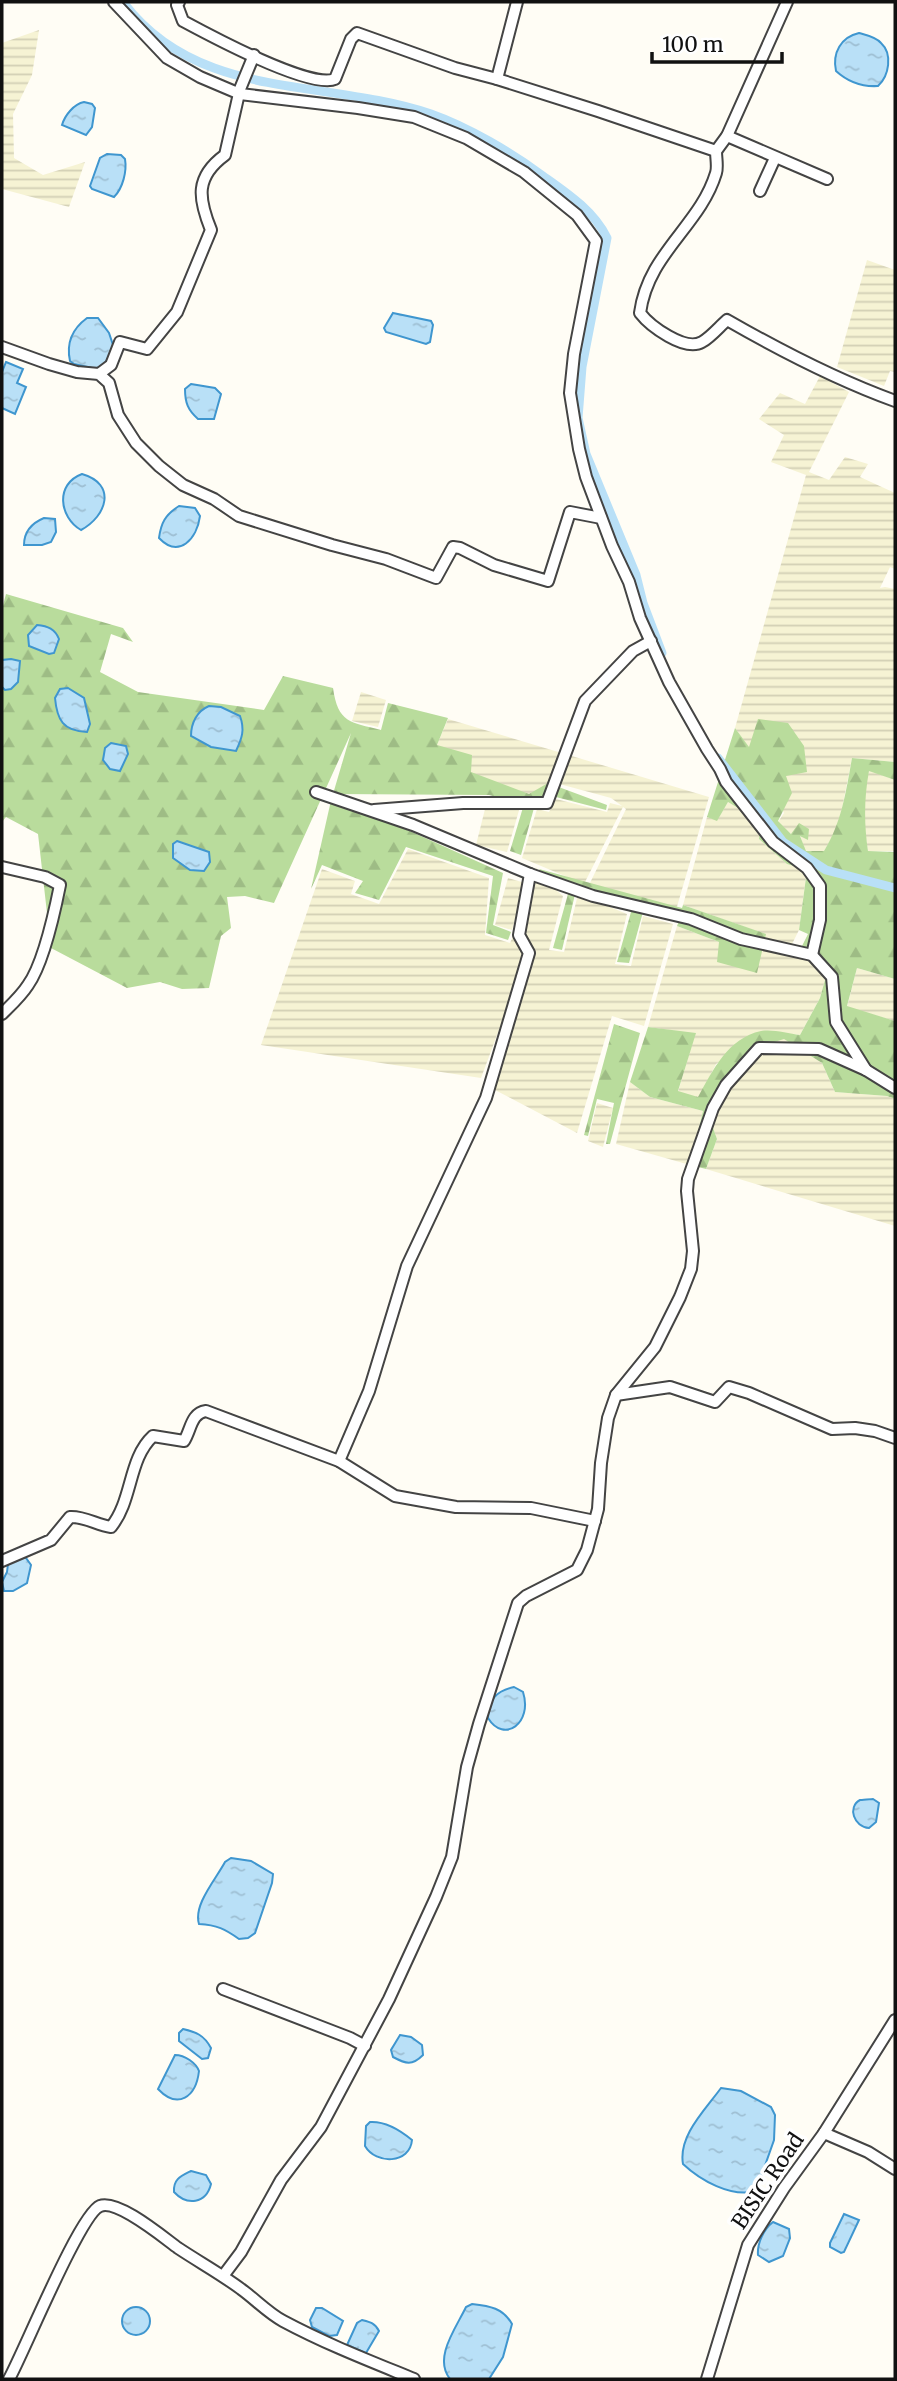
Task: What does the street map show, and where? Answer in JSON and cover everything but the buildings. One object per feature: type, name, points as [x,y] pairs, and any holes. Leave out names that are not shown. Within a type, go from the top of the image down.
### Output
[{"type":"street","points":[[114,2],[167,58],[200,77],[240,92],[414,117],[466,138],[524,172],[577,215],[596,241],[569,393],[579,449],[601,518],[629,582],[640,618],[669,682],[726,782],[773,842],[807,868],[820,886],[820,920],[812,955]]},
{"type":"street","points":[[178,2],[183,20],[293,74],[330,82],[335,79],[356,33],[455,68],[497,79],[716,151]]},
{"type":"street","points":[[497,79],[517,2]]},
{"type":"street","points":[[787,2],[727,136],[716,151],[717,171],[700,208],[669,246],[648,281],[640,313],[660,332],[690,344],[700,344],[727,320],[780,350],[866,391],[895,401]]},
{"type":"street","points":[[99,374],[111,365],[120,342],[147,349],[177,312],[211,230],[201,206],[201,185],[214,163],[225,155],[240,92],[254,55]]},
{"type":"street","points":[[727,136],[827,178]]},
{"type":"street","points":[[760,191],[775,158]]},
{"type":"street","points":[[2,347],[58,367],[99,374],[109,383],[118,415],[136,443],[183,485],[214,499],[239,516],[386,559],[436,578],[453,547],[513,572],[548,581],[570,512],[601,518]]},
{"type":"street","points":[[371,811],[463,803],[547,803],[585,701],[633,651],[651,640]]},
{"type":"street","points":[[316,792],[413,825],[530,874],[593,896],[691,919],[741,939],[812,955],[832,977],[836,1022],[866,1070]]},
{"type":"street","points":[[2,867],[45,877],[61,884],[34,976],[2,1014]]},
{"type":"street","points":[[339,1461],[358,1422],[369,1391],[407,1266],[446,1178],[486,1098],[529,953],[519,935],[530,874]]},
{"type":"street","points":[[223,2277],[241,2252],[281,2180],[321,2127],[365,2046],[417,1939],[452,1857],[467,1767],[518,1603],[526,1596],[577,1570],[587,1550],[600,1493],[608,1418],[616,1395],[655,1346],[691,1269],[694,1251],[687,1184],[713,1108],[726,1085],[759,1048],[818,1049],[866,1070],[895,1088]]},
{"type":"street","points":[[616,1395],[670,1387],[715,1402],[729,1387],[832,1429],[855,1428],[895,1438]]},
{"type":"street","points":[[2,1561],[51,1540],[70,1517],[111,1527],[129,1491],[144,1444],[153,1436],[184,1441],[190,1431],[193,1417],[201,1411],[339,1461],[395,1496],[456,1507],[531,1508],[595,1521]]},
{"type":"street","points":[[223,1989],[365,2046]]},
{"type":"street","name":"BISIC Road","points":[[707,2379],[748,2245],[784,2188],[824,2133],[895,2020]]},
{"type":"street","points":[[824,2133],[868,2151],[895,2169]]},
{"type":"street","points":[[9,2379],[72,2247],[93,2212],[100,2206],[121,2210],[223,2277],[280,2319],[361,2359],[414,2379]]},
{"type":"shaded area","points":[[39,30],[32,75],[13,114],[14,158],[43,175],[85,162],[69,207],[2,189],[2,43]]},
{"type":"shaded area","points":[[867,260],[895,270],[895,372],[890,371],[884,386],[837,367]]},
{"type":"shaded area","points":[[820,376],[849,392],[809,472],[829,480],[845,457],[868,464],[860,477],[895,493],[895,569],[890,567],[880,588],[895,589],[895,762],[852,758],[840,819],[833,836],[824,851],[805,851],[800,835],[809,829],[791,834],[778,822],[784,813],[749,748],[735,728],[806,475],[771,462],[784,435],[759,419],[780,393],[805,404]]},
{"type":"shaded area","points":[[361,692],[386,700],[378,727],[352,721]]},
{"type":"shaded area","points":[[448,719],[709,797],[676,910],[588,887],[626,809],[623,807],[584,884],[522,858],[537,809],[549,812],[556,799],[607,812],[610,803],[622,806],[611,798],[552,782],[529,796],[470,773],[436,747]]},
{"type":"shaded area","points":[[869,770],[895,780],[895,851],[868,851],[864,827],[865,789]]},
{"type":"shaded area","points":[[488,797],[520,807],[507,852],[476,845]]},
{"type":"shaded area","points":[[728,802],[761,828],[759,839],[787,864],[807,870],[799,930],[792,944],[801,948],[815,945],[828,969],[820,998],[800,1035],[762,1031],[716,1064],[699,1098],[678,1092],[695,1034],[648,1027],[677,926],[719,942],[765,934],[683,905],[707,817],[717,820]]},
{"type":"shaded area","points":[[408,849],[489,878],[485,935],[510,943],[515,932],[527,955],[481,1078],[261,1045],[322,869],[355,881],[351,894],[379,904]]},
{"type":"shaded area","points":[[536,867],[541,877],[563,896],[549,950],[564,952],[578,894],[627,914],[615,964],[631,966],[643,916],[673,924],[644,1026],[612,1016],[577,1133],[495,1090],[531,954],[522,936]]},
{"type":"shaded area","points":[[508,878],[525,883],[512,930],[495,925]]},
{"type":"shaded area","points":[[857,968],[895,979],[895,1021],[847,1007]]},
{"type":"shaded area","points":[[783,1038],[822,1063],[835,1092],[895,1099],[895,1226],[706,1169],[717,1139],[711,1122],[716,1093],[727,1075],[745,1065],[756,1048]]},
{"type":"shaded area","points":[[630,1082],[650,1097],[703,1111],[690,1165],[616,1144]]},
{"type":"shaded area","points":[[597,1103],[613,1108],[603,1147],[588,1141]]},
{"type":"green space","points":[[6,594],[123,628],[133,642],[111,634],[100,672],[138,692],[264,710],[283,676],[333,688],[338,708],[347,719],[381,730],[388,703],[448,718],[437,745],[472,755],[471,772],[529,794],[548,783],[607,805],[606,810],[556,797],[549,810],[534,808],[521,855],[510,851],[524,804],[489,795],[333,794],[351,733],[274,903],[245,896],[227,897],[231,928],[221,936],[209,988],[182,989],[160,982],[127,988],[51,948],[38,834],[6,817],[2,822],[2,609]]},
{"type":"green space","points":[[758,719],[788,723],[804,746],[807,772],[786,776],[792,793],[778,821],[791,834],[799,823],[809,829],[808,840],[800,836],[806,851],[824,851],[830,840],[842,806],[852,758],[895,762],[895,780],[869,771],[865,811],[868,851],[895,852],[895,979],[857,968],[847,1006],[895,1021],[895,1099],[835,1092],[822,1063],[784,1039],[756,1048],[745,1065],[727,1075],[716,1093],[719,1109],[711,1122],[717,1139],[706,1169],[690,1165],[703,1111],[650,1097],[630,1082],[648,1027],[696,1033],[678,1091],[698,1097],[723,1056],[739,1040],[761,1031],[800,1035],[820,998],[828,969],[815,945],[801,948],[808,934],[799,930],[807,870],[787,864],[759,839],[760,828],[728,802],[717,821],[707,817],[735,728],[749,747]]},
{"type":"green space","points":[[332,796],[503,873],[493,925],[511,932],[508,940],[486,933],[493,876],[406,847],[379,900],[355,893],[363,881],[322,865],[311,889]]},
{"type":"green space","points":[[539,869],[682,908],[683,905],[766,934],[757,973],[717,962],[719,942],[677,926],[679,921],[643,912],[629,963],[617,962],[631,912],[576,890],[562,950],[553,948],[568,894]]},
{"type":"green space","points":[[614,1024],[640,1033],[610,1144],[606,1144],[614,1103],[597,1099],[588,1136],[584,1135]]},
{"type":"water","points":[[859,33],[879,41],[887,53],[887,71],[878,86],[856,83],[836,71],[835,58],[839,47],[847,38]]},
{"type":"water","points":[[84,102],[95,108],[92,127],[86,135],[62,125],[70,110]]},
{"type":"water","points":[[107,154],[121,155],[125,159],[124,179],[114,197],[90,186],[100,158]]},
{"type":"water","points":[[393,313],[431,321],[433,325],[430,342],[426,344],[386,332],[384,328]]},
{"type":"water","points":[[87,318],[98,318],[109,333],[114,348],[101,370],[70,361],[71,337]]},
{"type":"water","points":[[6,362],[23,369],[17,383],[26,387],[15,414],[2,408],[2,372]]},
{"type":"water","points":[[191,384],[215,388],[221,394],[214,419],[198,419],[189,409],[185,389]]},
{"type":"water","points":[[82,474],[100,485],[104,500],[97,517],[81,530],[68,517],[63,501],[67,485]]},
{"type":"water","points":[[179,506],[195,508],[200,516],[191,539],[186,544],[173,547],[159,538],[165,520]]},
{"type":"water","points":[[44,518],[55,519],[56,532],[51,542],[24,545],[30,528]]},
{"type":"water","points":[[37,625],[51,629],[59,639],[54,653],[49,654],[29,646],[28,635]]},
{"type":"water","points":[[2,660],[20,661],[18,682],[11,689],[5,690],[2,687]]},
{"type":"water","points":[[68,688],[84,698],[90,724],[87,732],[67,727],[57,712],[55,698],[60,689]]},
{"type":"water","points":[[209,706],[221,707],[240,716],[242,734],[236,751],[211,747],[191,736],[196,718]]},
{"type":"water","points":[[111,743],[126,746],[128,754],[120,771],[110,769],[103,760],[105,748]]},
{"type":"water","points":[[177,841],[209,852],[210,862],[204,871],[190,870],[173,858],[173,844]]},
{"type":"water","points":[[26,1558],[31,1565],[27,1583],[13,1591],[4,1591],[2,1582],[8,1564]]},
{"type":"water","points":[[514,1687],[523,1692],[524,1713],[515,1726],[502,1729],[488,1718],[490,1706],[498,1694]]},
{"type":"water","points":[[873,1799],[879,1803],[876,1822],[869,1828],[864,1827],[856,1821],[854,1807],[860,1800]]},
{"type":"water","points":[[231,1858],[251,1861],[273,1874],[255,1933],[248,1938],[239,1939],[220,1928],[199,1924],[199,1909],[206,1892],[225,1862]]},
{"type":"water","points":[[183,2029],[206,2040],[211,2048],[208,2058],[202,2059],[179,2041],[179,2033]]},
{"type":"water","points":[[400,2035],[411,2037],[422,2045],[423,2055],[416,2061],[409,2063],[393,2057],[391,2050]]},
{"type":"water","points":[[175,2055],[190,2060],[199,2071],[190,2094],[179,2099],[172,2099],[158,2089]]},
{"type":"water","points":[[721,2088],[741,2091],[771,2107],[775,2115],[774,2140],[756,2191],[746,2193],[726,2190],[698,2176],[683,2164],[689,2133]]},
{"type":"water","points":[[370,2122],[387,2125],[403,2133],[412,2140],[410,2148],[405,2154],[392,2159],[384,2159],[370,2152],[365,2146],[366,2126]]},
{"type":"water","points":[[191,2171],[206,2175],[211,2184],[205,2196],[196,2201],[185,2199],[174,2192],[176,2181]]},
{"type":"water","points":[[844,2214],[859,2220],[844,2252],[841,2253],[830,2247],[830,2243]]},
{"type":"water","points":[[773,2222],[789,2229],[790,2238],[783,2256],[769,2262],[758,2255],[758,2250],[762,2237]]},
{"type":"water","points":[[472,2304],[495,2309],[504,2314],[512,2324],[503,2357],[489,2379],[450,2379],[445,2371],[445,2353],[466,2307]]},
{"type":"water","points":[[136,2307],[146,2311],[150,2321],[146,2331],[136,2335],[126,2331],[122,2321],[126,2311]]},
{"type":"water","points":[[316,2308],[322,2308],[343,2321],[337,2335],[329,2336],[312,2327],[310,2320]]},
{"type":"water","points":[[362,2320],[372,2323],[379,2331],[366,2353],[347,2345],[357,2323]]},
{"type":"waterway","points":[[123,2],[153,34],[188,57],[225,72],[265,82],[390,103],[431,114],[460,126],[531,167],[595,219],[607,238],[582,367],[578,418],[586,454],[636,575],[643,603],[662,653]]},
{"type":"waterway","points":[[718,758],[783,842],[826,870],[895,888]]}]
